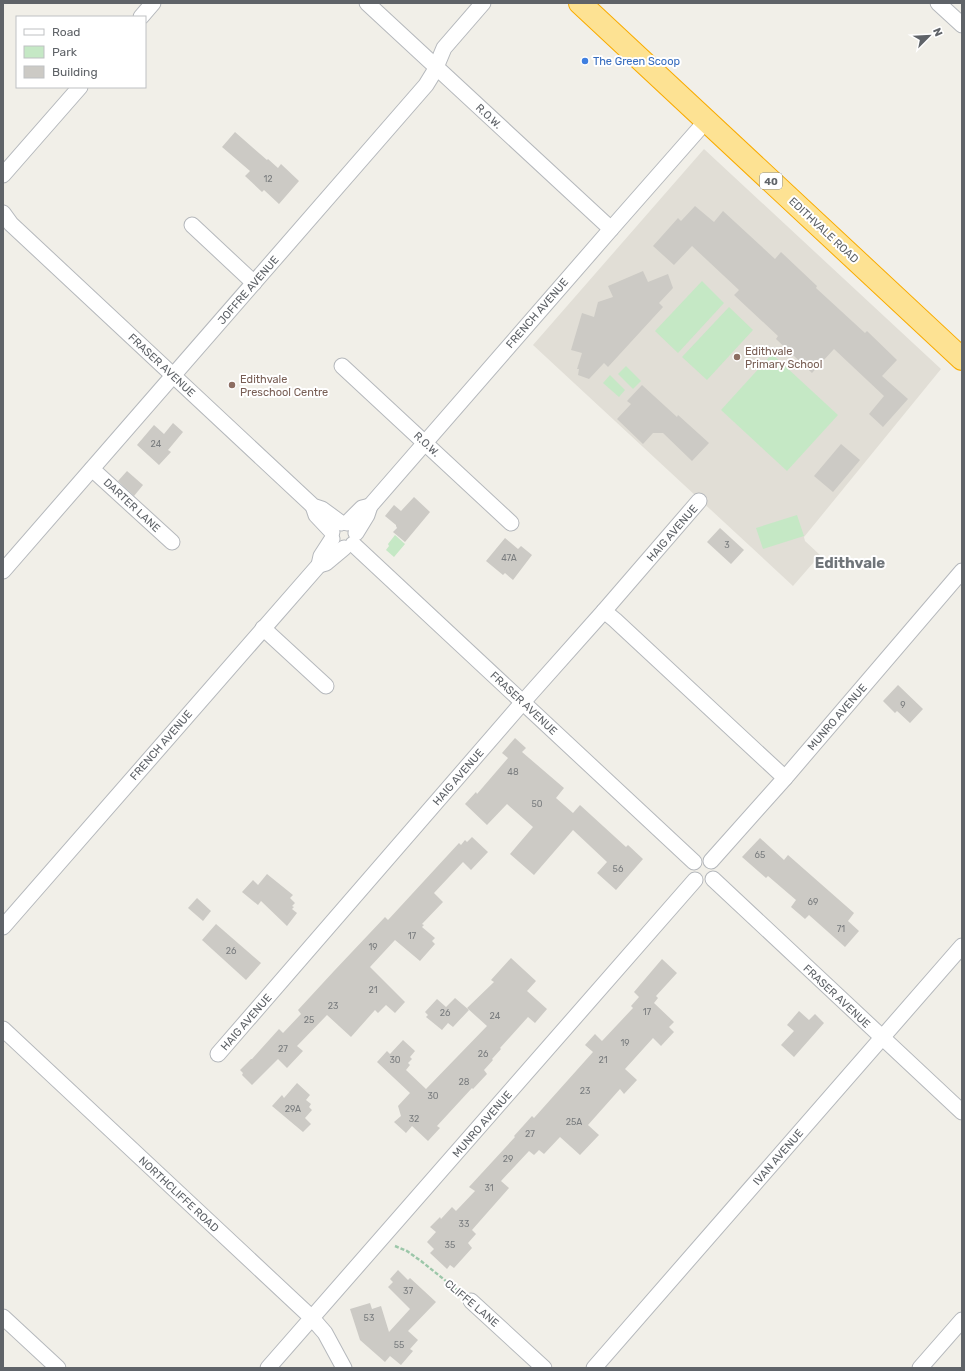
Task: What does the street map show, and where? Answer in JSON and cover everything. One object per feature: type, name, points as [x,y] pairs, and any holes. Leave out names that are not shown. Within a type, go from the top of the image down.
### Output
[{"type":"highway","name":"EDITHVALE ROAD","points":[[580,3],[962,358]]},
{"type":"street","points":[[142,16],[153,3]]},
{"type":"street","name":"R.O.W.","points":[[368,3],[611,229]]},
{"type":"street","name":"JOFFRE AVENUE","points":[[3,571],[426,85],[447,44],[483,3]]},
{"type":"street","points":[[938,3],[962,25]]},
{"type":"street","points":[[4,175],[79,88]]},
{"type":"street","name":"FRENCH AVENUE","points":[[3,926],[319,565],[321,556],[344,535],[362,508],[370,506],[706,121]]},
{"type":"street","name":"FRASER AVENUE","points":[[6,219],[313,506],[322,509],[344,535],[694,862]]},
{"type":"street","points":[[192,225],[254,282]]},
{"type":"street","name":"R.O.W.","points":[[342,366],[511,523]]},
{"type":"street","name":"DARTER LANE","points":[[92,469],[172,542]]},
{"type":"street","name":"HAIG AVENUE","points":[[218,1054],[699,501]]},
{"type":"street","name":"MUNRO AVENUE","points":[[711,861],[785,778],[962,571]]},
{"type":"street","points":[[604,611],[785,778]]},
{"type":"street","points":[[263,628],[326,686]]},
{"type":"street","points":[[702,858],[711,861],[716,869],[713,879],[703,883],[695,880],[691,870],[694,862],[702,858]]},
{"type":"street","name":"FRASER AVENUE","points":[[713,879],[962,1112]]},
{"type":"street","name":"MUNRO AVENUE","points":[[268,1368],[695,880]]},
{"type":"street","name":"IVAN AVENUE","points":[[594,1368],[962,946]]},
{"type":"street","name":"NORTHCLIFFE ROAD","points":[[3,1029],[312,1318],[325,1333],[344,1368]]},
{"type":"street","name":"CLIFFE LANE","points":[[471,1301],[544,1368]]},
{"type":"street","points":[[3,1317],[58,1368]]},
{"type":"street","points":[[920,1368],[962,1320]]},
{"type":"path","name":"CLIFFE LANE","points":[[395,1246],[421,1260],[456,1288],[470,1302],[471,1301]]},
{"type":"shaded area","name":"Edithvale Primary School","points":[[704,149],[941,369],[804,537],[805,541],[820,555],[793,586],[533,345]]},
{"type":"green space","points":[[702,281],[724,303],[678,353],[655,331]]},
{"type":"green space","points":[[729,307],[753,330],[707,380],[682,357]]},
{"type":"green space","points":[[772,354],[838,415],[787,471],[721,410]]},
{"type":"green space","points":[[626,366],[641,381],[633,389],[618,374]]},
{"type":"green space","points":[[610,375],[625,390],[619,397],[603,383]]},
{"type":"green space","points":[[797,515],[804,536],[763,549],[756,528]]},
{"type":"green space","points":[[395,535],[405,544],[394,557],[386,550],[389,546],[388,544]]},
{"type":"building","points":[[235,132],[267,160],[268,159],[278,168],[281,164],[299,181],[279,204],[264,190],[262,192],[245,176],[250,171],[222,147]]},
{"type":"building","points":[[695,206],[714,222],[723,211],[775,259],[781,252],[817,286],[816,288],[865,333],[867,331],[897,360],[882,376],[908,399],[883,427],[869,414],[884,396],[834,349],[812,373],[776,339],[778,336],[734,295],[739,290],[692,246],[674,265],[653,246],[678,218],[681,221]]},
{"type":"building","points":[[643,271],[648,282],[668,274],[673,288],[659,303],[663,307],[608,367],[604,363],[589,379],[578,375],[579,369],[577,369],[582,353],[571,350],[582,313],[594,317],[598,302],[613,297],[608,286]]},
{"type":"building","points":[[642,385],[677,417],[678,415],[709,443],[692,461],[663,433],[653,433],[643,444],[617,419],[631,404],[627,401]]},
{"type":"building","points":[[173,423],[183,432],[168,450],[171,452],[159,465],[137,445],[154,425],[164,434]]},
{"type":"building","points":[[841,444],[860,460],[833,492],[814,476]]},
{"type":"building","points":[[127,471],[143,485],[134,496],[118,481]]},
{"type":"building","points":[[414,497],[430,512],[405,542],[393,532],[397,528],[396,525],[385,516],[394,505],[401,511]]},
{"type":"building","points":[[720,528],[744,550],[731,564],[707,542]]},
{"type":"building","points":[[505,538],[518,549],[521,546],[532,555],[513,580],[505,573],[503,575],[486,561]]},
{"type":"building","points":[[898,685],[923,709],[910,723],[897,711],[895,713],[883,701]]},
{"type":"building","points":[[515,738],[526,748],[522,752],[564,788],[556,798],[573,813],[580,805],[626,847],[628,845],[643,859],[616,890],[597,873],[607,862],[573,830],[534,875],[510,854],[533,827],[507,804],[487,825],[465,804],[476,792],[477,794],[508,758],[502,753]]},
{"type":"building","points":[[472,837],[488,852],[471,870],[463,862],[434,893],[443,902],[422,924],[424,925],[422,927],[435,938],[432,941],[435,944],[420,961],[395,940],[370,967],[405,1002],[395,1013],[386,1005],[378,1013],[375,1010],[351,1037],[327,1015],[297,1046],[303,1051],[287,1068],[278,1059],[252,1085],[242,1075],[243,1073],[240,1070],[279,1029],[283,1033],[301,1014],[298,1010],[385,917],[388,920],[459,843],[461,845],[465,840],[467,842]]},
{"type":"building","points":[[760,838],[784,860],[788,855],[854,913],[848,921],[859,931],[845,947],[809,915],[805,919],[791,907],[796,900],[768,876],[766,878],[742,857]]},
{"type":"building","points":[[267,874],[293,895],[290,898],[295,903],[292,906],[294,907],[292,909],[297,913],[287,926],[261,901],[258,905],[242,892],[253,880],[258,885]]},
{"type":"building","points":[[197,898],[211,911],[203,921],[188,908]]},
{"type":"building","points":[[216,924],[261,963],[246,980],[202,940]]},
{"type":"building","points":[[511,958],[536,981],[527,991],[547,1009],[535,1023],[528,1017],[500,1048],[501,1049],[492,1059],[493,1060],[484,1070],[487,1074],[437,1126],[440,1128],[428,1141],[412,1126],[406,1133],[394,1122],[401,1116],[398,1106],[410,1093],[377,1062],[387,1051],[390,1054],[403,1040],[415,1051],[410,1057],[412,1059],[408,1063],[410,1065],[406,1070],[426,1089],[487,1026],[467,1008],[494,982],[491,980]]},
{"type":"building","points":[[662,959],[677,973],[656,996],[658,998],[654,1003],[674,1022],[669,1027],[674,1032],[661,1046],[653,1038],[625,1069],[637,1080],[624,1094],[620,1089],[588,1125],[599,1135],[580,1155],[560,1137],[544,1154],[539,1150],[534,1155],[529,1151],[501,1181],[509,1188],[472,1230],[476,1234],[468,1243],[472,1248],[454,1268],[450,1265],[447,1269],[430,1253],[434,1249],[427,1242],[436,1232],[430,1227],[440,1217],[441,1219],[452,1207],[456,1211],[475,1191],[469,1187],[515,1137],[514,1136],[532,1116],[534,1118],[593,1052],[585,1045],[595,1034],[602,1041],[633,1008],[631,1006],[639,997],[634,992]]},
{"type":"building","points":[[455,998],[469,1010],[453,1027],[448,1023],[442,1030],[426,1017],[428,1015],[425,1012],[437,999],[446,1007]]},
{"type":"building","points":[[799,1011],[809,1020],[815,1014],[824,1023],[794,1057],[781,1045],[794,1031],[787,1025]]},
{"type":"building","points":[[297,1083],[310,1095],[306,1100],[311,1104],[309,1107],[312,1110],[305,1118],[311,1124],[303,1132],[272,1106],[282,1095],[284,1098]]},
{"type":"building","points":[[398,1270],[408,1280],[410,1278],[436,1302],[408,1331],[418,1340],[410,1349],[413,1351],[401,1365],[390,1356],[385,1362],[360,1340],[350,1309],[370,1303],[372,1309],[381,1306],[389,1332],[410,1309],[388,1287],[393,1282],[390,1279]]},
{"type":"place","name":"The Green Scoop","points":[[585,61]]},
{"type":"place","name":"Edithvale Primary School","points":[[737,357]]},
{"type":"place","name":"Edithvale Preschool Centre","points":[[232,385]]},
{"type":"district","name":"Edithvale","points":[[850,563]]}]
